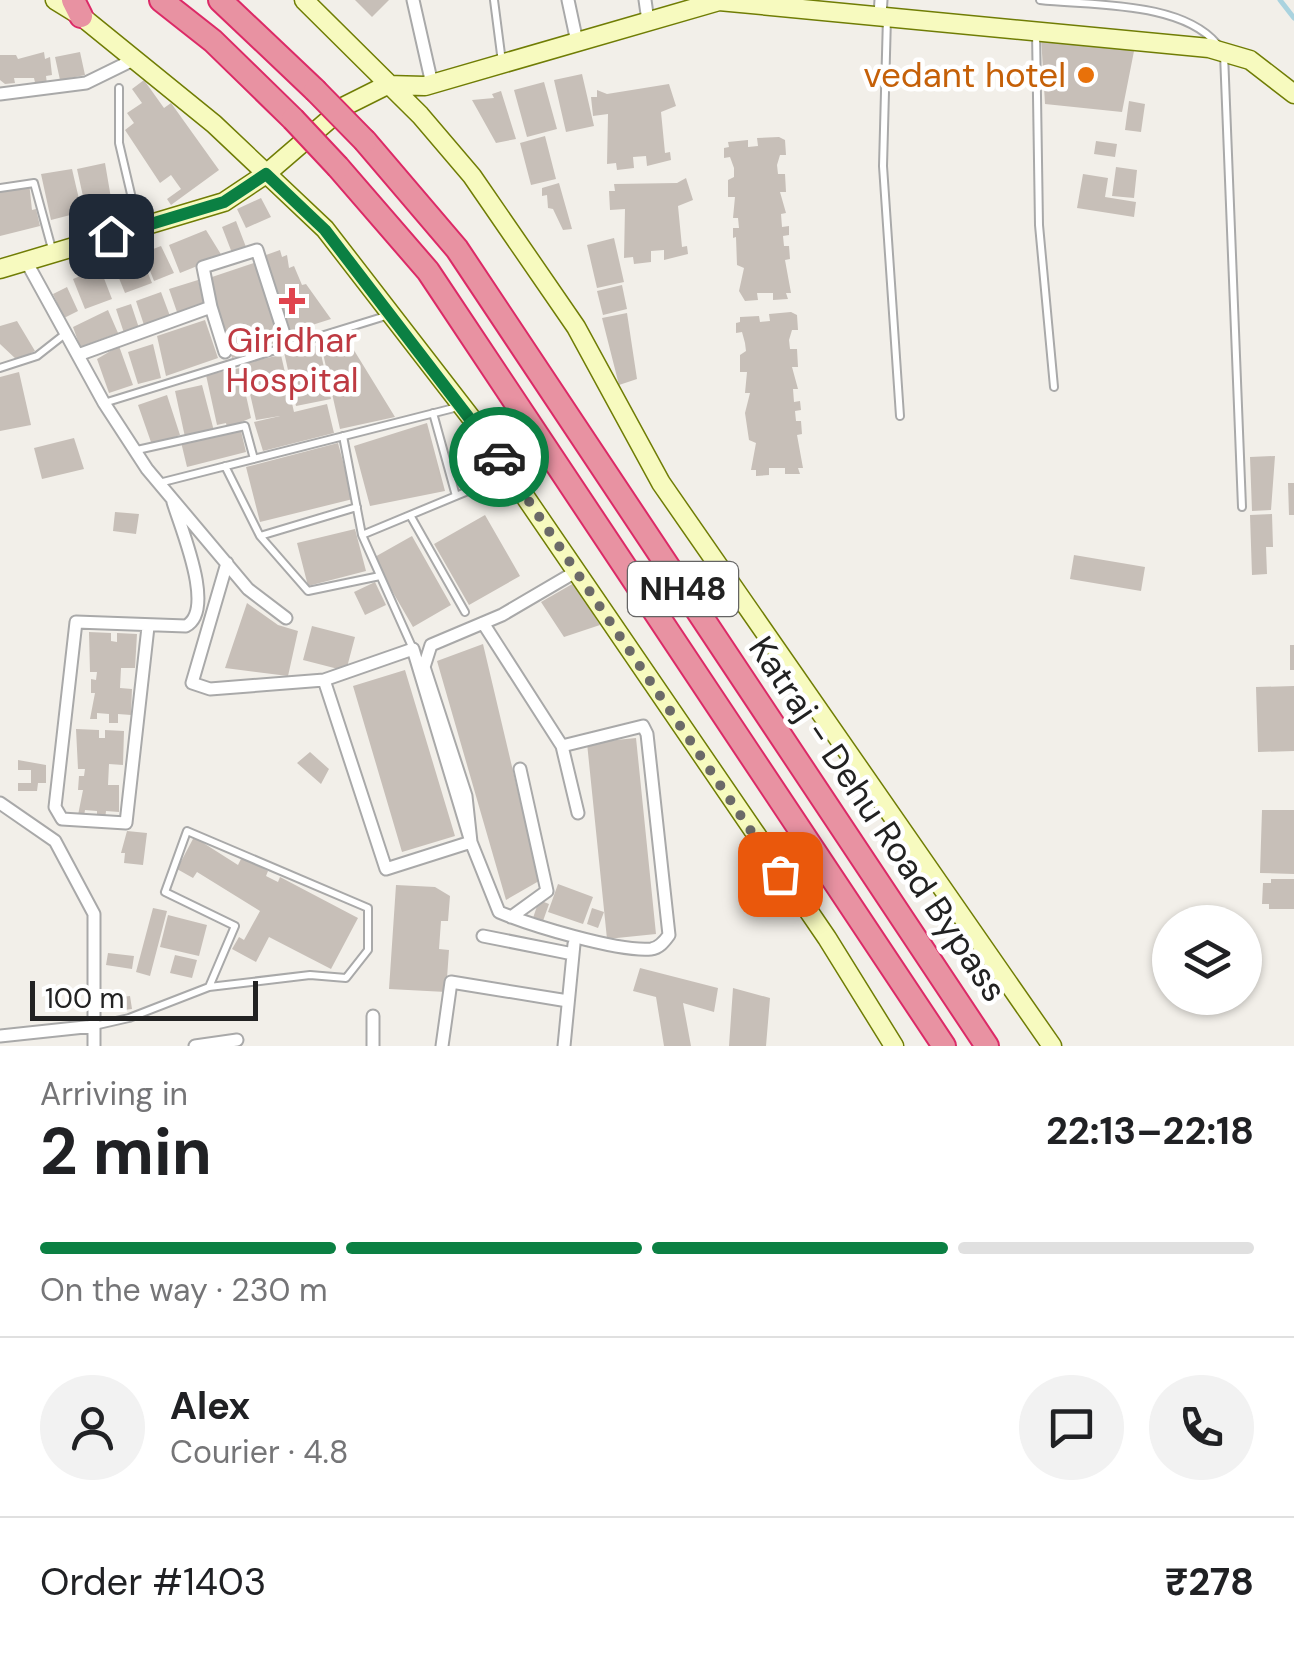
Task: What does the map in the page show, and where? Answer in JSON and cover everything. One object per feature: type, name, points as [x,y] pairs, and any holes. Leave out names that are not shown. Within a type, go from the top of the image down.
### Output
[{"type":"highway","name":"Katraj - Dehu Road Bypass","points":[[161,0],[213,41],[293,119],[428,271],[944,1046]]},
{"type":"highway","name":"Katraj - Dehu Road Bypass","points":[[220,0],[316,90],[457,249],[988,1046]]},
{"type":"street","points":[[55,0],[77,8],[325,230],[510,474],[827,938],[894,1046]]},
{"type":"street","points":[[304,0],[340,31],[472,176],[576,327],[661,483],[1052,1046]]},
{"type":"street","points":[[413,0],[432,84]]},
{"type":"street","points":[[568,0],[577,42]]},
{"type":"street","points":[[644,0],[648,21]]},
{"type":"street","points":[[0,268],[224,202],[266,174],[345,106],[387,86],[432,84],[719,1],[890,10],[1224,52],[1250,60],[1294,94]]},
{"type":"street","points":[[0,94],[86,83],[136,59]]},
{"type":"street","points":[[224,352],[203,267],[257,250],[285,337]]},
{"type":"street","points":[[26,261],[104,403],[158,483],[268,608],[286,618]]},
{"type":"street","points":[[78,356],[211,307]]},
{"type":"street","points":[[148,627],[126,823],[62,819],[55,806],[73,628],[83,619],[148,627],[186,626],[198,613],[199,589],[173,502]]},
{"type":"street","points":[[227,563],[192,683],[210,689],[324,680],[413,650],[491,900],[499,912],[605,944],[653,949],[668,935],[648,734],[643,726],[634,725],[562,746]]},
{"type":"street","points":[[472,842],[466,796],[424,667],[431,645],[483,624],[576,571]]},
{"type":"street","points":[[483,624],[562,746],[578,812]]},
{"type":"street","points":[[324,680],[386,869],[472,842]]},
{"type":"street","points":[[512,917],[546,891],[520,769]]},
{"type":"street","points":[[0,803],[55,842],[94,914],[94,1046]]},
{"type":"street","points":[[484,936],[574,949],[564,1046]]},
{"type":"street","points":[[442,1046],[451,982],[568,1001]]},
{"type":"street","points":[[372,1016],[372,1046]]},
{"type":"street","points":[[0,1036],[94,1026]]},
{"type":"street","points":[[195,1046],[237,1040]]},
{"type":"lane","points":[[494,0],[502,64]]},
{"type":"lane","points":[[1040,0],[1176,15],[1207,33],[1224,52],[1242,507]]},
{"type":"lane","points":[[890,10],[883,166],[900,416]]},
{"type":"lane","points":[[1036,30],[1039,225],[1054,387]]},
{"type":"lane","points":[[118,88],[118,143],[139,228]]},
{"type":"lane","points":[[0,188],[34,183],[54,253]]},
{"type":"lane","points":[[104,403],[390,314]]},
{"type":"lane","points":[[0,368],[37,356],[66,334]]},
{"type":"lane","points":[[158,483],[462,406]]},
{"type":"lane","points":[[433,413],[456,496]]},
{"type":"lane","points":[[136,451],[245,426],[254,459]]},
{"type":"lane","points":[[344,436],[362,534],[413,650]]},
{"type":"lane","points":[[224,466],[260,536],[308,591],[380,576]]},
{"type":"lane","points":[[362,534],[510,474]]},
{"type":"lane","points":[[260,536],[357,507]]},
{"type":"lane","points":[[410,515],[465,612]]},
{"type":"lane","points":[[94,1026],[129,1018],[209,987],[310,975],[346,978],[368,950],[368,908],[187,831],[164,892],[236,926],[209,987]]},
{"type":"building","points":[[355,0],[389,0],[372,17]]},
{"type":"building","name":"vedant hotel","points":[[1041,36],[1135,46],[1122,112],[1045,104]]},
{"type":"building","points":[[44,52],[45,59],[50,57],[52,75],[46,76],[47,84],[36,87],[34,78],[14,78],[15,83],[5,84],[0,80],[0,55],[16,55],[18,59]]},
{"type":"building","points":[[80,52],[85,75],[60,80],[55,57]]},
{"type":"building","points":[[582,74],[594,126],[566,132],[554,80]]},
{"type":"building","points":[[144,80],[164,108],[171,103],[219,170],[171,205],[167,199],[181,189],[171,175],[160,183],[125,130],[134,123],[127,113],[142,103],[132,89]]},
{"type":"building","points":[[544,82],[557,129],[527,137],[514,90]]},
{"type":"building","points":[[669,84],[676,106],[661,112],[665,153],[670,152],[671,160],[647,166],[646,156],[633,157],[634,168],[617,170],[616,163],[607,164],[608,114],[593,116],[591,97],[597,97],[597,90],[607,94]]},
{"type":"building","points":[[501,91],[516,139],[496,143],[472,100],[494,98],[492,94]]},
{"type":"building","points":[[1129,101],[1145,104],[1141,132],[1125,130]]},
{"type":"building","points":[[545,136],[556,179],[531,185],[520,143]]},
{"type":"building","points":[[757,138],[785,140],[786,155],[780,155],[777,165],[778,174],[785,174],[786,192],[780,192],[786,213],[781,214],[782,227],[789,226],[789,235],[783,236],[784,246],[789,246],[790,259],[785,260],[791,293],[786,293],[788,299],[773,300],[773,293],[757,293],[758,300],[745,301],[739,291],[744,268],[737,265],[736,237],[733,238],[733,228],[739,228],[738,218],[733,218],[735,197],[728,197],[728,180],[734,177],[734,168],[730,157],[724,158],[724,148],[729,147],[728,142],[748,140],[748,147],[758,146]]},
{"type":"building","points":[[1096,141],[1117,144],[1115,157],[1094,154]]},
{"type":"building","points":[[105,163],[112,204],[86,210],[77,169]]},
{"type":"building","points":[[1116,167],[1137,170],[1134,198],[1112,196]]},
{"type":"building","points":[[72,169],[82,212],[51,220],[41,174]]},
{"type":"building","points":[[1083,174],[1108,178],[1105,197],[1136,202],[1134,217],[1077,208]]},
{"type":"building","points":[[686,178],[693,200],[678,206],[682,247],[687,246],[688,254],[664,260],[664,250],[651,251],[651,262],[634,264],[633,257],[624,258],[625,209],[610,210],[609,191],[615,191],[614,184],[677,183]]},
{"type":"building","points":[[29,182],[32,210],[36,209],[40,226],[0,236],[0,189]]},
{"type":"building","points":[[559,183],[572,229],[563,230],[553,209],[548,208],[547,195],[542,196],[542,188]]},
{"type":"building","points":[[261,198],[271,217],[246,228],[237,209]]},
{"type":"building","points":[[236,221],[246,247],[232,253],[222,227]]},
{"type":"building","points":[[206,230],[222,256],[180,273],[169,245]]},
{"type":"building","points":[[614,238],[624,282],[597,288],[587,245]]},
{"type":"building","points":[[161,246],[174,273],[154,281],[143,253]]},
{"type":"building","points":[[280,250],[282,257],[287,255],[289,268],[294,266],[302,285],[306,284],[331,319],[287,333],[266,255]]},
{"type":"building","points":[[139,251],[152,283],[125,293],[112,261]]},
{"type":"building","points":[[257,262],[283,340],[232,358],[209,278]]},
{"type":"building","points":[[100,268],[112,299],[85,309],[73,279]]},
{"type":"building","points":[[198,280],[205,304],[177,312],[169,289]]},
{"type":"building","points":[[622,285],[627,309],[603,315],[597,291]]},
{"type":"building","points":[[67,287],[78,311],[64,318],[53,294]]},
{"type":"building","points":[[161,292],[170,316],[144,325],[136,301]]},
{"type":"building","points":[[131,304],[139,328],[124,333],[116,309]]},
{"type":"building","points":[[108,310],[118,333],[80,347],[73,327]]},
{"type":"building","points":[[627,313],[637,379],[619,385],[602,318]]},
{"type":"building","points":[[769,314],[797,315],[798,330],[792,330],[789,340],[790,349],[797,349],[798,367],[792,367],[798,389],[793,389],[794,402],[800,401],[801,410],[795,411],[796,421],[801,421],[802,434],[797,435],[803,468],[798,468],[800,474],[785,474],[785,468],[769,468],[769,475],[756,476],[756,470],[751,470],[756,443],[749,440],[745,413],[750,393],[745,393],[747,372],[740,372],[745,343],[742,332],[736,333],[736,323],[740,317],[759,316],[760,322],[770,321]]},
{"type":"building","points":[[205,320],[218,358],[166,376],[157,336]]},
{"type":"building","points":[[17,321],[35,351],[17,360],[0,344],[0,326]]},
{"type":"building","points":[[344,334],[395,417],[340,429],[320,340]]},
{"type":"building","points":[[153,344],[161,378],[138,384],[128,352]]},
{"type":"building","points":[[319,345],[331,399],[296,406],[284,352]]},
{"type":"building","points":[[119,346],[133,385],[109,393],[97,359]]},
{"type":"building","points":[[281,355],[294,412],[327,404],[334,433],[263,451],[254,422],[280,416],[256,420],[243,363]]},
{"type":"building","points":[[240,368],[251,418],[227,428],[226,423],[217,425],[206,375]]},
{"type":"building","points":[[19,372],[31,425],[0,431],[0,377]]},
{"type":"building","points":[[202,385],[214,431],[185,437],[175,391]]},
{"type":"building","points":[[167,395],[180,435],[152,445],[138,405]]},
{"type":"building","points":[[427,423],[445,491],[370,506],[354,446]]},
{"type":"building","points":[[241,431],[246,452],[187,467],[181,442]]},
{"type":"building","points":[[74,438],[84,469],[42,479],[34,448]]},
{"type":"building","points":[[338,443],[353,499],[260,522],[246,467]]},
{"type":"building","points":[[1275,456],[1271,510],[1252,511],[1250,457]]},
{"type":"building","points":[[1288,483],[1294,483],[1294,515],[1289,515]]},
{"type":"building","points":[[115,512],[139,514],[136,534],[113,531]]},
{"type":"building","points":[[1272,514],[1273,547],[1266,547],[1267,574],[1252,575],[1250,515]]},
{"type":"building","points":[[485,515],[520,576],[469,605],[434,544]]},
{"type":"building","points":[[355,529],[366,571],[308,586],[297,543]]},
{"type":"building","points":[[412,536],[451,605],[413,627],[373,558]]},
{"type":"building","points":[[1074,555],[1145,567],[1141,591],[1070,579]]},
{"type":"building","points":[[375,582],[386,605],[365,615],[354,592]]},
{"type":"building","points":[[574,583],[600,625],[564,637],[541,602]]},
{"type":"building","points":[[247,603],[278,625],[298,631],[288,676],[225,668]]},
{"type":"building","points":[[312,626],[355,637],[346,671],[303,660]]},
{"type":"building","points":[[89,632],[111,633],[111,641],[117,642],[117,633],[137,634],[135,668],[121,668],[120,688],[132,689],[131,715],[118,714],[118,723],[109,723],[109,714],[97,713],[97,719],[90,719],[95,693],[91,693],[91,679],[96,680],[97,672],[90,672]]},
{"type":"building","points":[[483,644],[539,881],[506,900],[437,661]]},
{"type":"building","points":[[1290,645],[1294,645],[1294,670],[1290,670]]},
{"type":"building","points":[[405,670],[455,836],[402,852],[353,686]]},
{"type":"building","points":[[1294,686],[1294,751],[1258,752],[1256,687]]},
{"type":"building","points":[[76,729],[99,730],[99,738],[105,738],[105,730],[124,731],[123,765],[109,764],[108,785],[119,785],[119,812],[106,811],[105,820],[97,820],[97,811],[85,810],[84,816],[78,815],[83,790],[78,790],[79,776],[84,776],[85,769],[78,769]]},
{"type":"building","points":[[636,738],[656,934],[607,939],[587,743]]},
{"type":"building","points":[[310,752],[329,769],[321,784],[297,763]]},
{"type":"building","points":[[18,760],[46,765],[46,783],[38,783],[37,791],[18,791],[18,783],[31,783],[31,770],[18,770]]},
{"type":"building","points":[[1262,810],[1294,810],[1294,874],[1260,873]]},
{"type":"building","points":[[127,831],[147,833],[143,865],[124,863],[125,853],[121,853]]},
{"type":"building","points":[[194,837],[238,865],[242,857],[268,871],[266,876],[278,882],[280,877],[358,918],[331,969],[269,937],[256,962],[232,949],[239,937],[244,940],[260,911],[197,872],[193,878],[177,869]]},
{"type":"building","points":[[1271,879],[1294,879],[1294,909],[1269,909],[1269,904],[1262,904],[1263,883],[1271,883]]},
{"type":"building","points":[[558,884],[593,897],[583,924],[548,912]]},
{"type":"building","points":[[396,885],[435,887],[450,896],[448,921],[441,921],[439,949],[449,950],[446,992],[389,989]]},
{"type":"building","points":[[539,900],[549,904],[543,921],[533,918]]},
{"type":"building","points":[[153,908],[167,911],[150,976],[136,972]]},
{"type":"building","points":[[592,908],[604,912],[598,928],[587,924]]},
{"type":"building","points":[[168,915],[207,925],[199,956],[160,947]]},
{"type":"building","points":[[108,953],[134,956],[132,969],[106,965]]},
{"type":"building","points":[[175,955],[197,960],[192,978],[170,973]]},
{"type":"building","points":[[640,968],[718,988],[714,1012],[683,1003],[691,1046],[664,1046],[656,997],[633,991]]},
{"type":"building","points":[[733,988],[770,998],[766,1046],[729,1046]]},
{"type":"building","points":[[130,996],[132,1009],[115,1011],[113,998]]},
{"type":"waterway","points":[[1280,0],[1294,18]]},
{"type":"way so far","points":[[499,457],[730,794],[780,874]]},
{"type":"place","name":"vedant hotel","points":[[1086,75]]},
{"type":"place","name":"Giridhar Hospital","points":[[292,301]]},
{"type":"route","points":[[111,236],[224,202],[266,174],[325,230],[499,457]]}]
